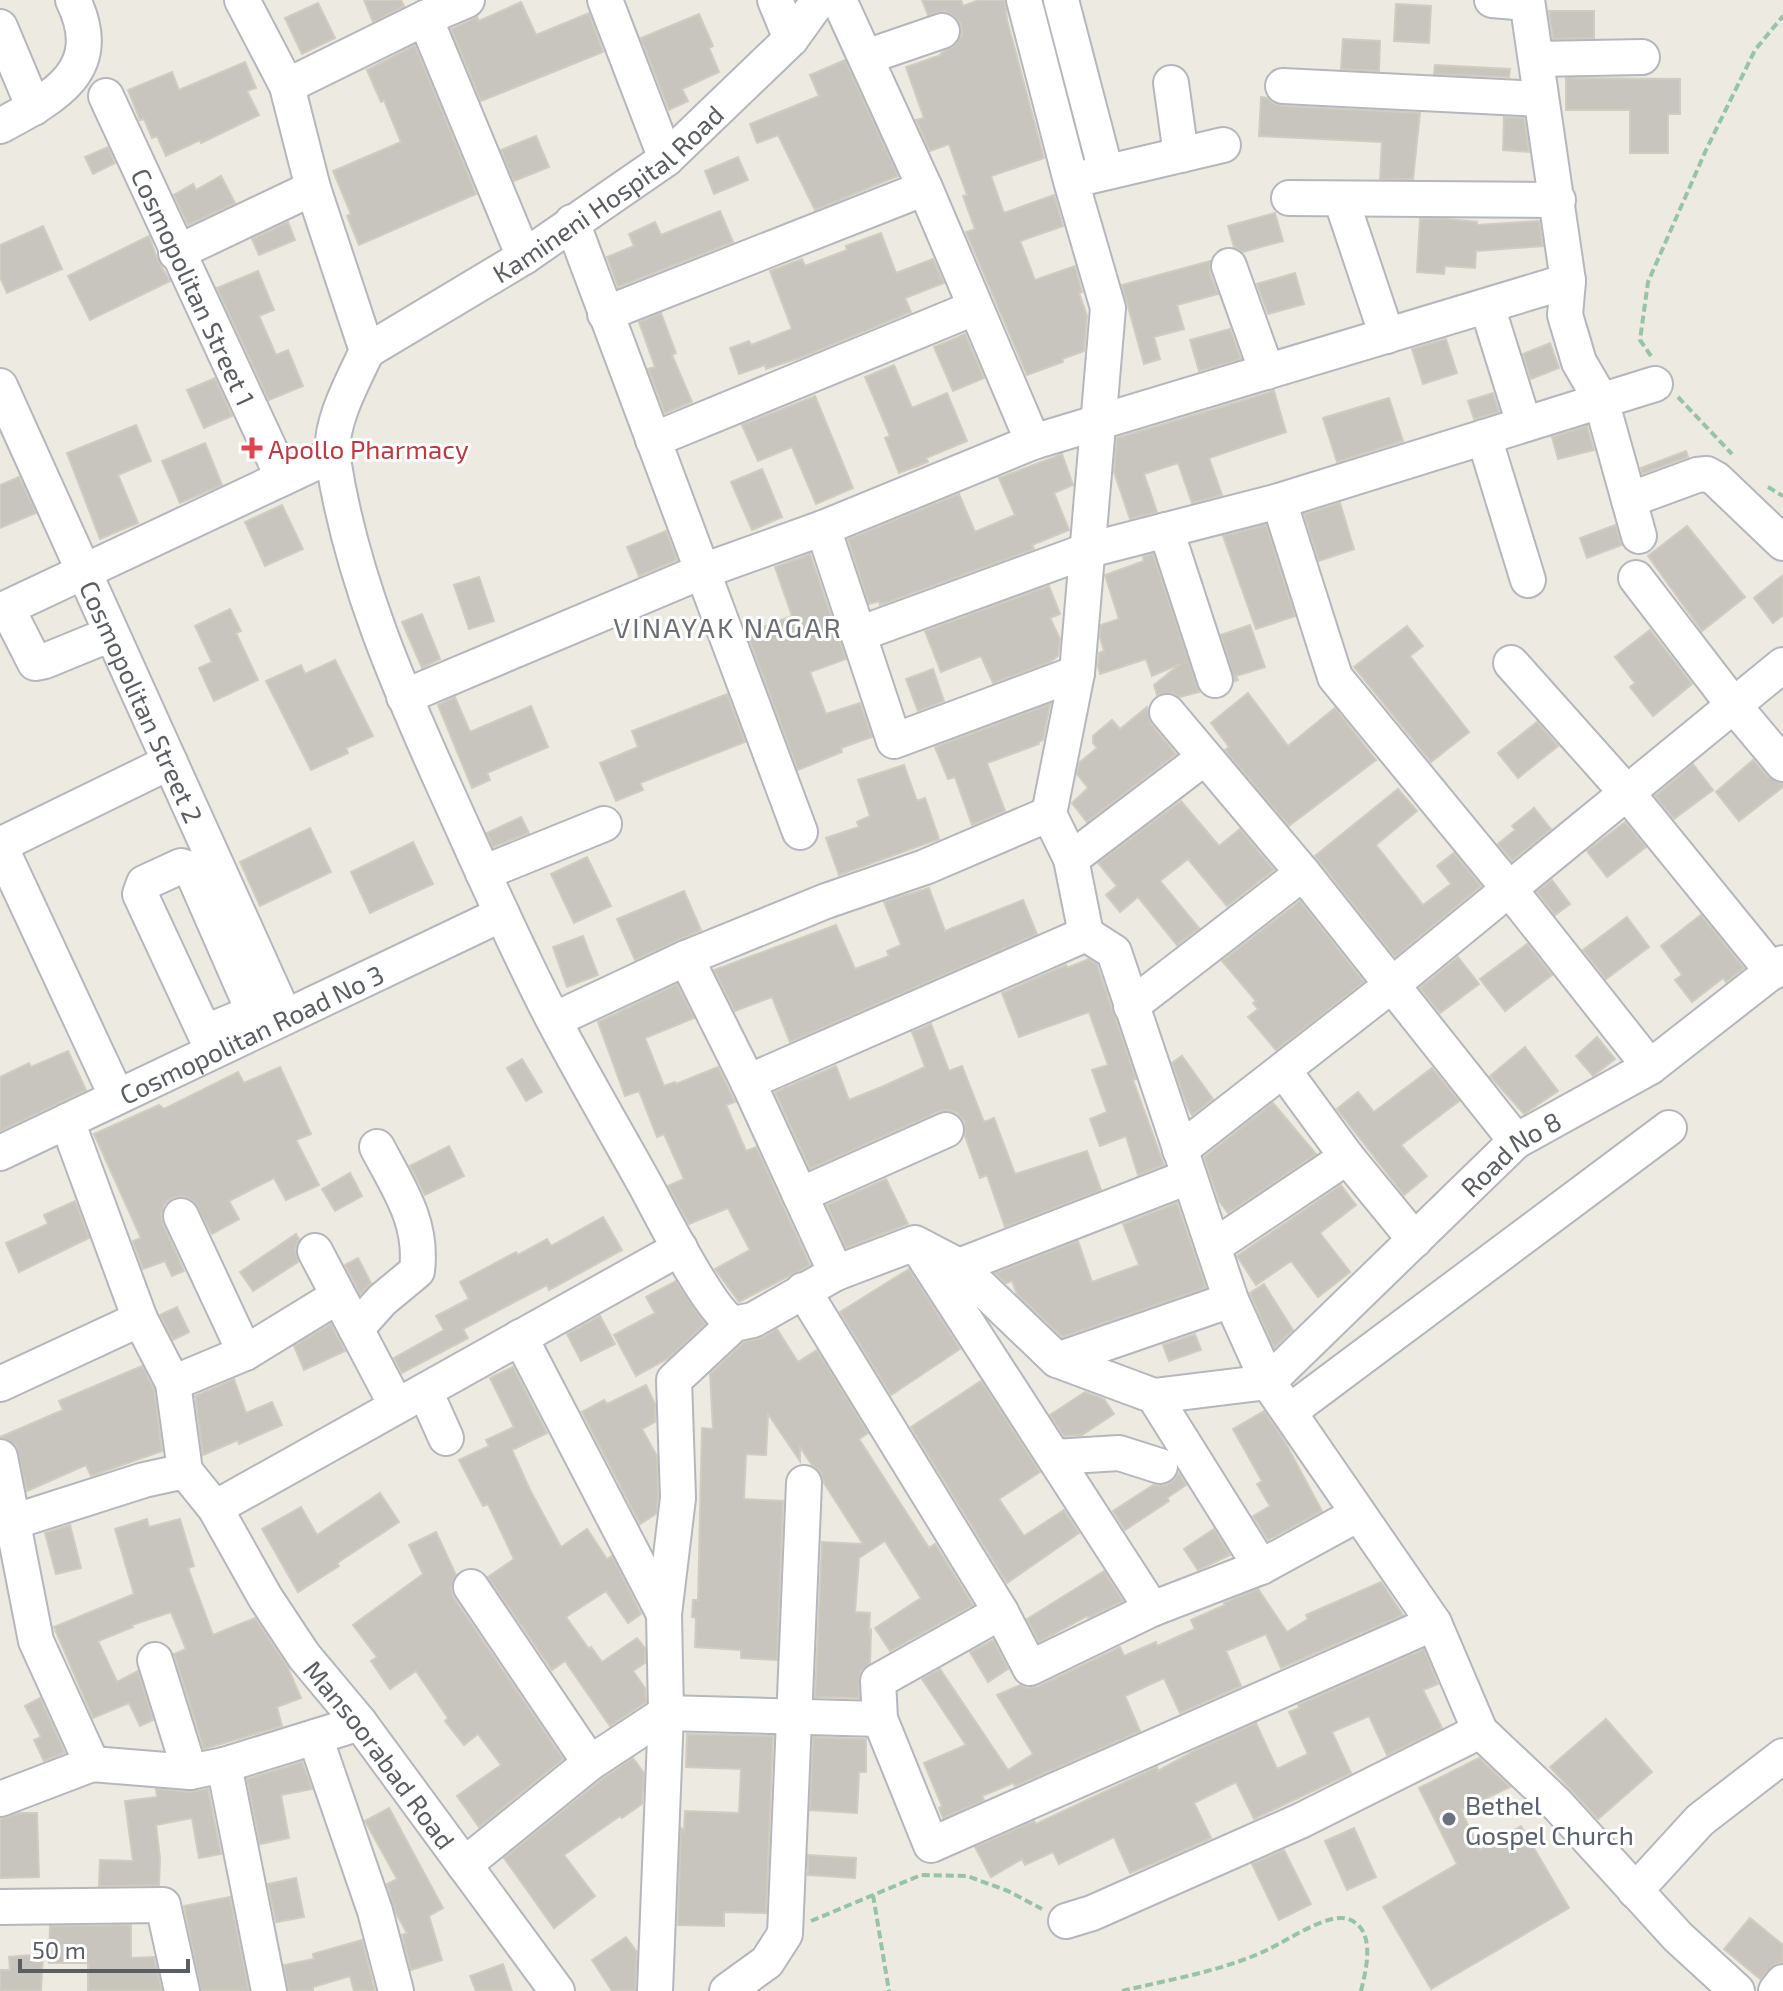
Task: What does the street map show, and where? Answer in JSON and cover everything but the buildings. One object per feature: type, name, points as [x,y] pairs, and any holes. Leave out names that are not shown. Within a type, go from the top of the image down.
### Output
[{"type":"street","points":[[0,126],[58,93],[75,68],[86,46],[82,19],[73,0]]},
{"type":"street","points":[[242,0],[287,86],[313,188],[367,351],[339,413],[332,455],[372,616],[404,697],[483,873],[554,1020],[680,1248],[719,1312],[734,1324]]},
{"type":"street","points":[[287,86],[467,0]]},
{"type":"street","points":[[605,0],[666,159]]},
{"type":"street","points":[[775,0],[791,39]]},
{"type":"street","name":"Kamineni Hospital Road","points":[[367,351],[524,257],[666,159],[791,39],[819,0]]},
{"type":"street","points":[[839,0],[925,188],[1033,442]]},
{"type":"street","points":[[1024,0],[1108,308],[1077,673],[1049,814],[1071,859],[1086,934],[1114,952],[1231,1300],[1268,1382],[1434,1623],[1480,1731],[1555,1802],[1678,1937],[1737,1991]]},
{"type":"street","points":[[1061,0],[1106,172]]},
{"type":"street","points":[[1492,0],[1527,1],[1568,281],[1565,315],[1579,362],[1601,400],[1639,536]]},
{"type":"street","points":[[425,18],[524,257]]},
{"type":"street","points":[[0,27],[34,108]]},
{"type":"street","points":[[866,57],[942,31]]},
{"type":"street","points":[[1537,59],[1642,57]]},
{"type":"street","points":[[1171,83],[1181,155]]},
{"type":"street","points":[[1283,86],[1540,99]]},
{"type":"street","name":"Cosmopolitan Street 1","points":[[106,96],[176,253],[283,478]]},
{"type":"street","points":[[1071,181],[1223,145]]},
{"type":"street","points":[[176,253],[313,188]]},
{"type":"street","points":[[605,314],[925,188]]},
{"type":"street","points":[[1289,198],[1558,200]]},
{"type":"street","points":[[1341,199],[1387,336]]},
{"type":"street","points":[[572,222],[800,832]]},
{"type":"street","points":[[1229,266],[1267,372]]},
{"type":"street","points":[[404,697],[703,571],[823,528],[1033,442],[1568,281]]},
{"type":"street","points":[[1487,306],[1524,424]]},
{"type":"street","points":[[653,440],[974,308]]},
{"type":"street","points":[[859,634],[1089,550],[1279,501],[1661,380]]},
{"type":"street","name":"Cosmopolitan Street 2","points":[[0,386],[285,1017]]},
{"type":"street","points":[[1484,437],[1528,580]]},
{"type":"street","points":[[111,634],[35,663],[3,610],[332,455]]},
{"type":"street","points":[[1629,500],[1707,474],[1783,543]]},
{"type":"street","points":[[1279,501],[1335,677],[1650,1067]]},
{"type":"street","points":[[823,528],[894,741],[1077,673]]},
{"type":"street","points":[[1166,530],[1215,680]]},
{"type":"street","points":[[1636,578],[1783,764]]},
{"type":"street","points":[[1511,663],[1778,968]]},
{"type":"street","points":[[959,1266],[1184,1163],[1284,1071],[1783,665]]},
{"type":"street","points":[[1167,712],[1303,873],[1516,1141]]},
{"type":"street","points":[[1071,859],[1204,758]]},
{"type":"street","points":[[117,1097],[0,846],[170,762]]},
{"type":"street","points":[[554,1020],[686,958],[826,901],[925,867],[1049,814]]},
{"type":"street","points":[[483,873],[604,824]]},
{"type":"street","points":[[1131,1006],[1303,873]]},
{"type":"street","name":"Cosmopolitan Road No 3","points":[[0,1153],[117,1097],[209,1042],[285,1017],[502,914]]},
{"type":"street","points":[[748,1082],[1086,934]]},
{"type":"street","points":[[686,958],[748,1082],[836,1273]]},
{"type":"street","name":"Road No 8","points":[[1268,1382],[1516,1141],[1650,1067],[1778,968]]},
{"type":"street","points":[[1284,1071],[1347,1157],[1415,1240]]},
{"type":"street","points":[[7,1524],[144,1480],[185,1471],[173,1383],[140,1319],[67,1121]]},
{"type":"street","points":[[1289,1412],[1669,1128]]},
{"type":"street","points":[[800,1195],[946,1130]]},
{"type":"street","points":[[356,1329],[382,1300],[417,1271],[420,1249],[414,1220],[377,1147]]},
{"type":"street","points":[[1213,1247],[1347,1157]]},
{"type":"street","points":[[181,1216],[245,1353]]},
{"type":"street","points":[[655,1991],[666,1713],[664,1614],[678,1498],[674,1380],[734,1324],[753,1320],[836,1273],[915,1243],[959,1266],[1057,1360],[1154,1396],[1268,1382]]},
{"type":"street","points":[[915,1243],[1152,1609]]},
{"type":"street","points":[[215,1508],[680,1248]]},
{"type":"street","points":[[315,1251],[356,1329],[446,1438]]},
{"type":"street","points":[[803,1290],[1001,1612],[1030,1668],[1152,1609],[1261,1567],[1358,1514]]},
{"type":"street","points":[[173,1383],[245,1353],[338,1296]]},
{"type":"street","points":[[1057,1360],[1231,1300]]},
{"type":"street","points":[[0,1384],[140,1319]]},
{"type":"street","points":[[520,1337],[664,1614]]},
{"type":"street","points":[[1154,1396],[1261,1567]]},
{"type":"street","points":[[1054,1457],[1119,1453],[1160,1466]]},
{"type":"street","points":[[0,1457],[7,1524],[36,1641],[92,1764]]},
{"type":"street","name":"Mansoorabad Road","points":[[185,1471],[215,1508],[265,1597],[304,1656],[360,1723],[557,1991]]},
{"type":"street","points":[[727,1991],[767,1962],[785,1934],[804,1483]]},
{"type":"street","points":[[471,1587],[590,1763]]},
{"type":"street","points":[[1001,1612],[878,1681],[880,1719],[926,1860],[1434,1623]]},
{"type":"street","points":[[155,1660],[190,1772]]},
{"type":"street","points":[[464,1865],[590,1763],[666,1713],[880,1719]]},
{"type":"street","points":[[0,1799],[92,1764],[190,1772],[224,1765],[360,1723]]},
{"type":"street","points":[[1066,1921],[1092,1913],[1300,1821],[1480,1731]]},
{"type":"street","points":[[315,1737],[375,1911],[396,1991]]},
{"type":"street","points":[[1635,1891],[1700,1820],[1783,1756]]},
{"type":"street","points":[[224,1765],[269,1991]]},
{"type":"street","points":[[0,1907],[163,1905],[182,1991]]},
{"type":"street","points":[[1776,1991],[1783,1982]]},
{"type":"path","points":[[1737,459],[1661,380],[1640,340],[1648,282],[1706,150],[1755,50],[1783,16]]},
{"type":"path","points":[[1759,481],[1783,496]]},
{"type":"path","points":[[785,1924],[804,1923],[834,1913],[873,1895],[926,1860],[1008,1891],[1066,1921]]},
{"type":"path","points":[[873,1895],[889,1991]]},
{"type":"path","points":[[1122,1991],[1246,1961],[1333,1917],[1350,1919],[1359,1927],[1367,1944],[1368,1964],[1361,1991]]},
{"type":"place","name":"Apollo Pharmacy","points":[[252,448]]},
{"type":"place","name":"Bethel Gospel Church","points":[[1449,1819]]},
{"type":"district","name":"VINAYAK NAGAR","points":[[728,627]]}]
